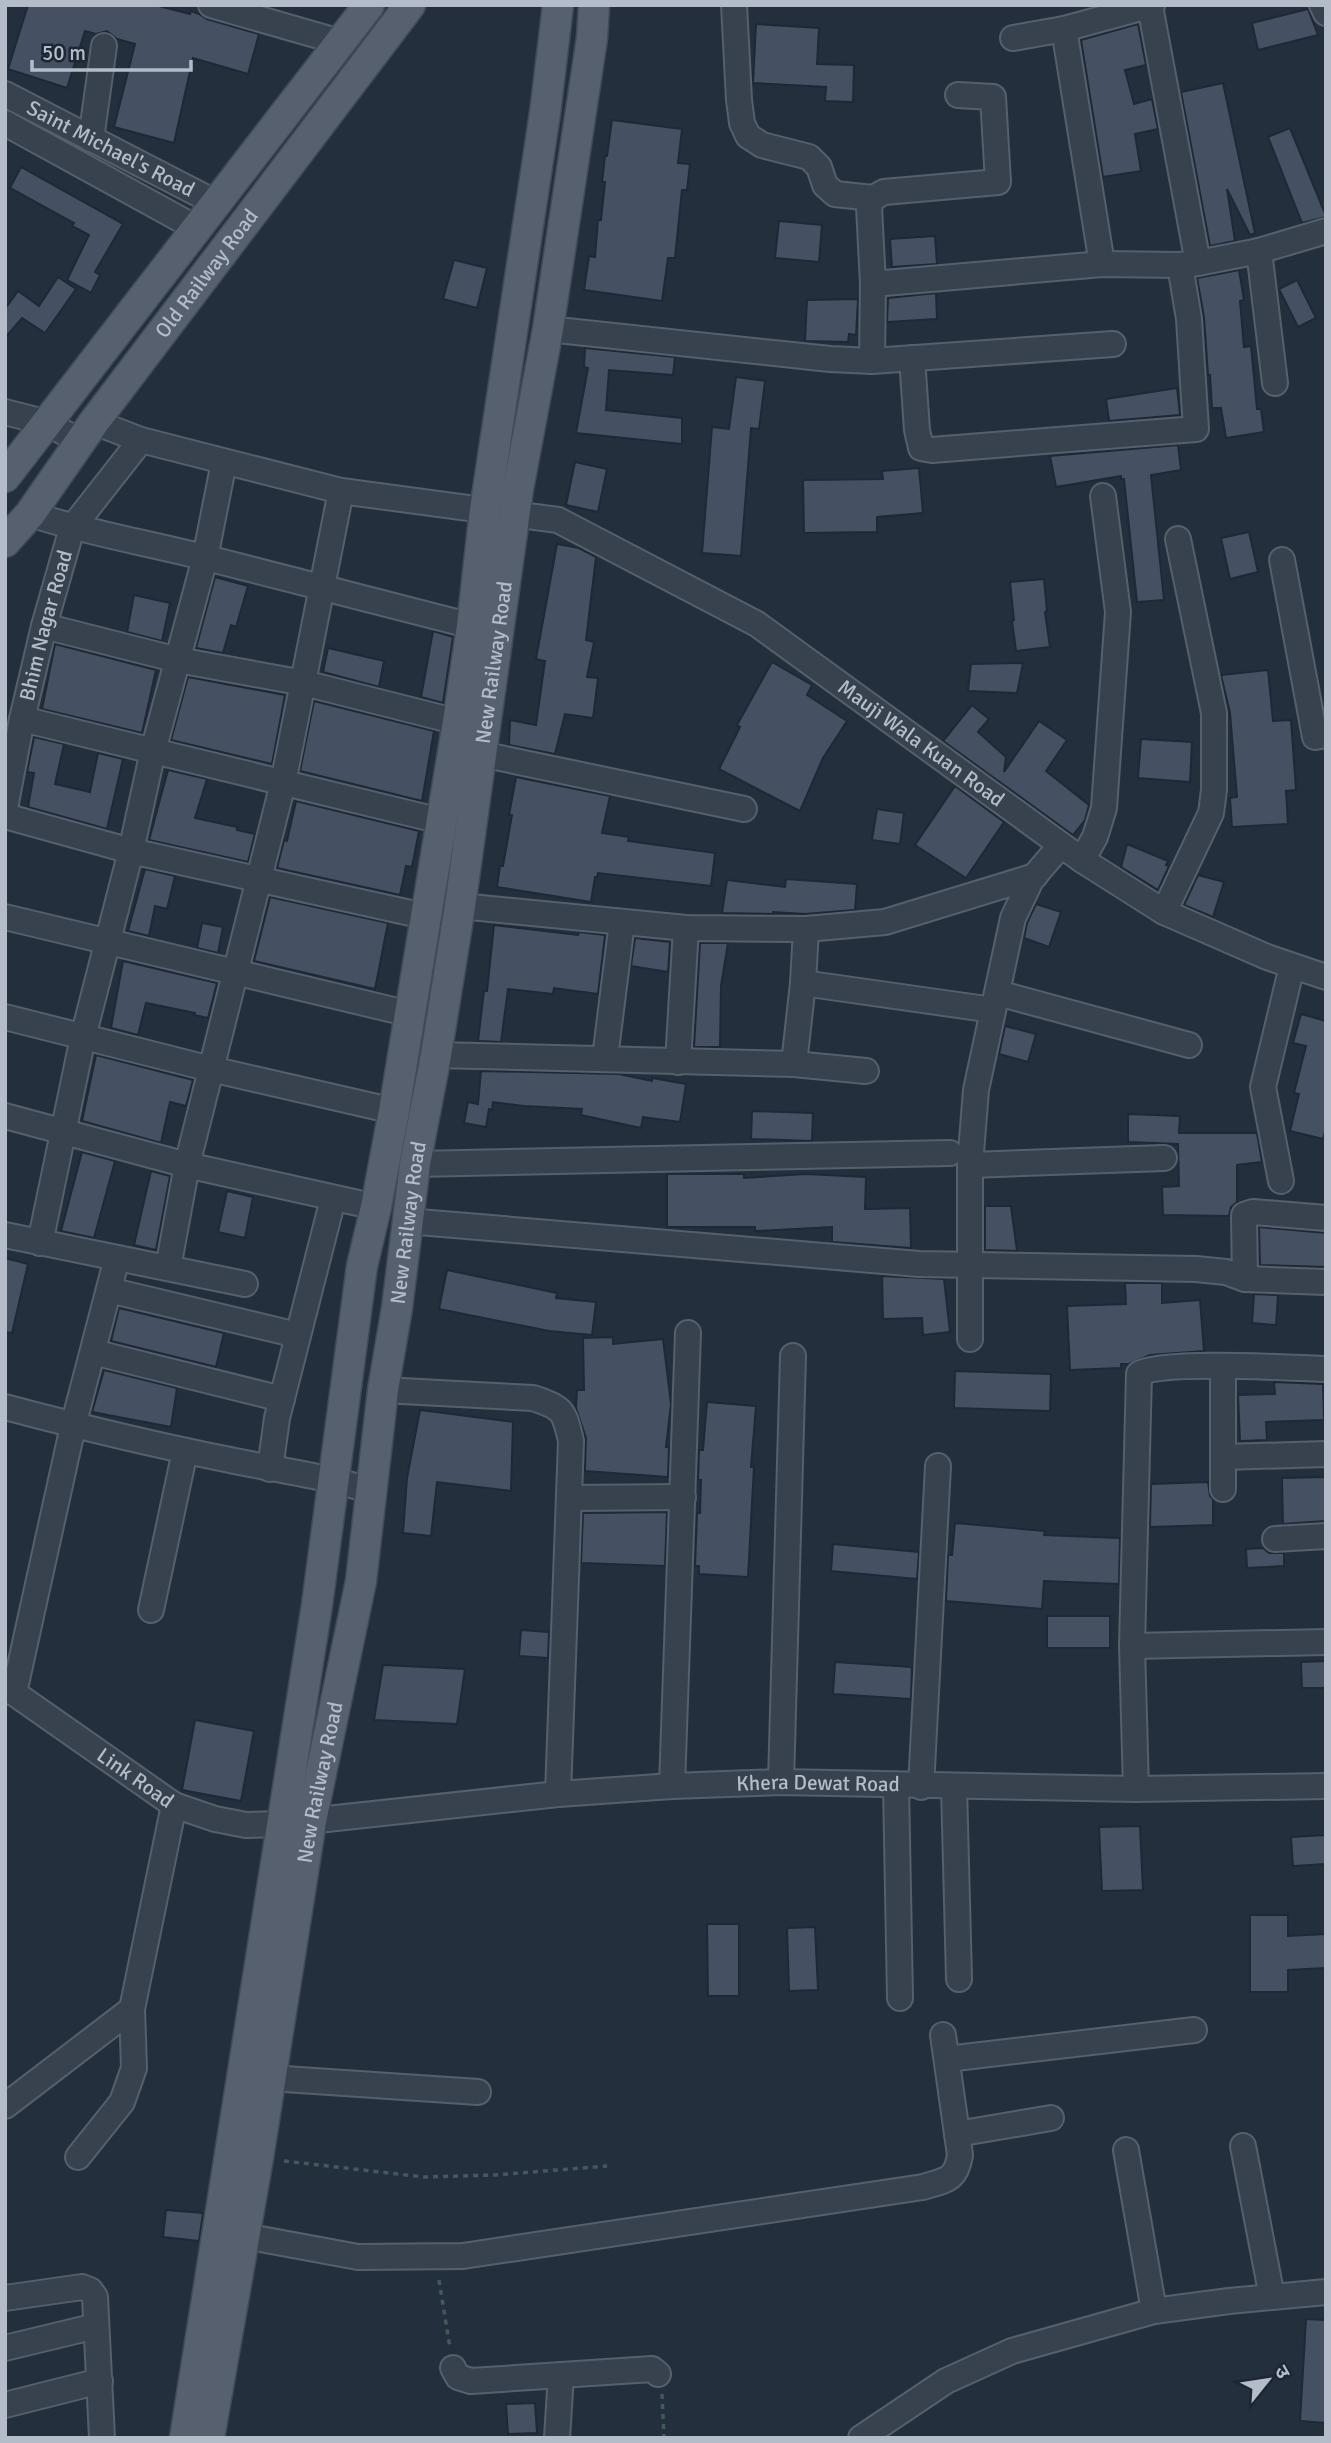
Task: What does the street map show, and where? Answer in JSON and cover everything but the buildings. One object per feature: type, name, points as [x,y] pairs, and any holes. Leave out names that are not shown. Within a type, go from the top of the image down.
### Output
[{"type":"main road","name":"Old Railway Road","points":[[5,477],[369,5]]},
{"type":"main road","name":"Old Railway Road","points":[[5,542],[30,514],[87,432],[410,5]]},
{"type":"main road","name":"New Railway Road","points":[[191,2437],[281,1825],[317,1605],[362,1266],[394,1111],[458,722],[485,510],[543,126],[558,5]]},
{"type":"main road","name":"New Railway Road","points":[[191,2437],[244,2236],[311,1821],[361,1581],[383,1390],[397,1308],[415,1164],[460,906],[525,452],[548,329],[592,38],[594,5]]},
{"type":"main road","points":[[494,448],[525,452]]},
{"type":"street","points":[[211,5],[341,42]]},
{"type":"street","points":[[734,5],[739,100],[742,123],[748,136],[762,145],[809,157],[819,167],[825,185],[835,194],[873,198],[884,192],[998,182],[993,97],[958,95]]},
{"type":"street","points":[[1322,5],[1326,13]]},
{"type":"street","points":[[912,358],[917,430],[921,448],[932,450],[1196,429],[1189,319],[1189,264],[1151,6],[1063,29],[1013,38]]},
{"type":"street","points":[[1063,29],[1102,264]]},
{"type":"street","points":[[91,139],[104,46]]},
{"type":"street","name":"Saint Michael's Road","points":[[5,94],[216,203]]},
{"type":"street","name":"Saint Michael's Road","points":[[5,123],[196,228]]},
{"type":"street","points":[[872,361],[873,284],[869,207],[873,198]]},
{"type":"street","points":[[873,284],[1102,264],[1189,264],[1259,251],[1326,231]]},
{"type":"street","points":[[1259,251],[1275,383]]},
{"type":"street","points":[[548,329],[830,359],[872,361],[1113,344]]},
{"type":"street","name":"Mauji Wala Kuan Road","points":[[5,412],[87,432],[141,440],[341,491],[558,520],[757,624],[1061,845],[1164,912],[1292,966],[1326,977]]},
{"type":"street","points":[[141,440],[72,528],[205,558],[472,626]]},
{"type":"street","points":[[40,1242],[83,1037],[131,851],[153,751],[205,558],[224,462]]},
{"type":"street","points":[[168,1269],[187,1165],[283,783],[341,491]]},
{"type":"street","points":[[1082,859],[1095,837],[1104,808],[1118,624],[1103,496]]},
{"type":"street","name":"Bhim Nagar Road","points":[[5,808],[44,626],[72,528],[30,514]]},
{"type":"street","points":[[1164,912],[1211,813],[1214,790],[1214,713],[1178,540]]},
{"type":"street","points":[[1282,560],[1315,737],[1326,735]]},
{"type":"street","points":[[44,626],[178,660],[304,683],[458,722]]},
{"type":"street","points":[[22,719],[441,821]]},
{"type":"street","points":[[481,754],[744,808]]},
{"type":"street","points":[[5,816],[131,851],[424,916]]},
{"type":"street","points":[[970,1339],[971,1266],[960,1159],[1013,918],[1020,900],[1035,876],[1061,845]]},
{"type":"street","points":[[460,906],[686,928],[806,929],[885,922],[1035,876]]},
{"type":"street","points":[[5,918],[410,1014]]},
{"type":"street","points":[[605,1058],[622,922]]},
{"type":"street","points":[[678,1062],[686,928]]},
{"type":"street","points":[[794,1064],[806,929]]},
{"type":"street","points":[[1281,1181],[1263,1087],[1292,966]]},
{"type":"street","points":[[803,983],[995,1002],[1189,1045]]},
{"type":"street","points":[[5,1017],[211,1069],[394,1111]]},
{"type":"street","points":[[436,1055],[794,1064],[866,1071]]},
{"type":"street","points":[[5,1116],[187,1165],[376,1208]]},
{"type":"street","points":[[415,1164],[1164,1158]]},
{"type":"street","points":[[270,1469],[282,1399],[333,1199]]},
{"type":"street","points":[[1245,1279],[1244,1215],[1254,1212],[1326,1218]]},
{"type":"street","points":[[407,1221],[919,1264],[1196,1269],[1226,1272],[1245,1279],[1326,1282]]},
{"type":"street","points":[[5,1235],[245,1284]]},
{"type":"street","points":[[10,1691],[73,1426],[117,1258]]},
{"type":"street","points":[[109,1290],[297,1335]]},
{"type":"street","points":[[672,1786],[688,1333]]},
{"type":"street","points":[[93,1352],[282,1399]]},
{"type":"street","points":[[781,1782],[793,1356]]},
{"type":"street","points":[[1136,1789],[1132,1646],[1139,1374],[1152,1368],[1223,1366],[1326,1369]]},
{"type":"street","points":[[1223,1366],[1223,1489]]},
{"type":"street","points":[[383,1390],[533,1398],[556,1406],[566,1419],[571,1441],[558,1794]]},
{"type":"street","points":[[5,1407],[73,1426],[270,1469],[334,1479],[372,1491]]},
{"type":"street","points":[[151,1610],[185,1451]]},
{"type":"street","points":[[1223,1457],[1326,1454]]},
{"type":"street","points":[[921,1787],[938,1466]]},
{"type":"street","points":[[569,1498],[682,1497]]},
{"type":"street","points":[[1275,1539],[1326,1536]]},
{"type":"street","points":[[1132,1646],[1326,1642]]},
{"type":"street","name":"Link Road","points":[[10,1691],[174,1805],[215,1819],[246,1825],[281,1825],[311,1821]]},
{"type":"street","name":"Khera Dewat Road","points":[[311,1821],[558,1794],[781,1782],[921,1787],[1136,1789],[1326,1786]]},
{"type":"street","points":[[896,1785],[900,1998]]},
{"type":"street","points":[[954,1786],[959,1979]]},
{"type":"street","points":[[78,2157],[122,2102],[135,2068],[132,2009],[174,1805]]},
{"type":"street","points":[[5,2106],[132,2009]]},
{"type":"street","points":[[947,2059],[1194,2030]]},
{"type":"street","points":[[244,2236],[358,2257],[463,2256],[923,2187],[952,2177],[960,2155],[943,2035]]},
{"type":"street","points":[[270,2078],[478,2092]]},
{"type":"street","points":[[957,2134],[1051,2118]]},
{"type":"street","points":[[1243,2146],[1272,2297]]},
{"type":"street","points":[[1126,2150],[1154,2311]]},
{"type":"street","points":[[5,2298],[82,2287],[90,2290],[95,2297],[102,2438]]},
{"type":"street","points":[[860,2438],[946,2381],[1012,2351],[1154,2311],[1326,2292]]},
{"type":"street","points":[[5,2348],[96,2326]]},
{"type":"street","points":[[453,2368],[458,2377],[471,2381],[652,2370],[659,2374]]},
{"type":"street","points":[[557,2438],[561,2375]]},
{"type":"street","points":[[5,2405],[100,2381]]},
{"type":"path","points":[[258,2158],[424,2177],[494,2175],[607,2166]]},
{"type":"path","points":[[436,2257],[453,2368]]},
{"type":"path","points":[[659,2374],[662,2384],[664,2438]]}]
